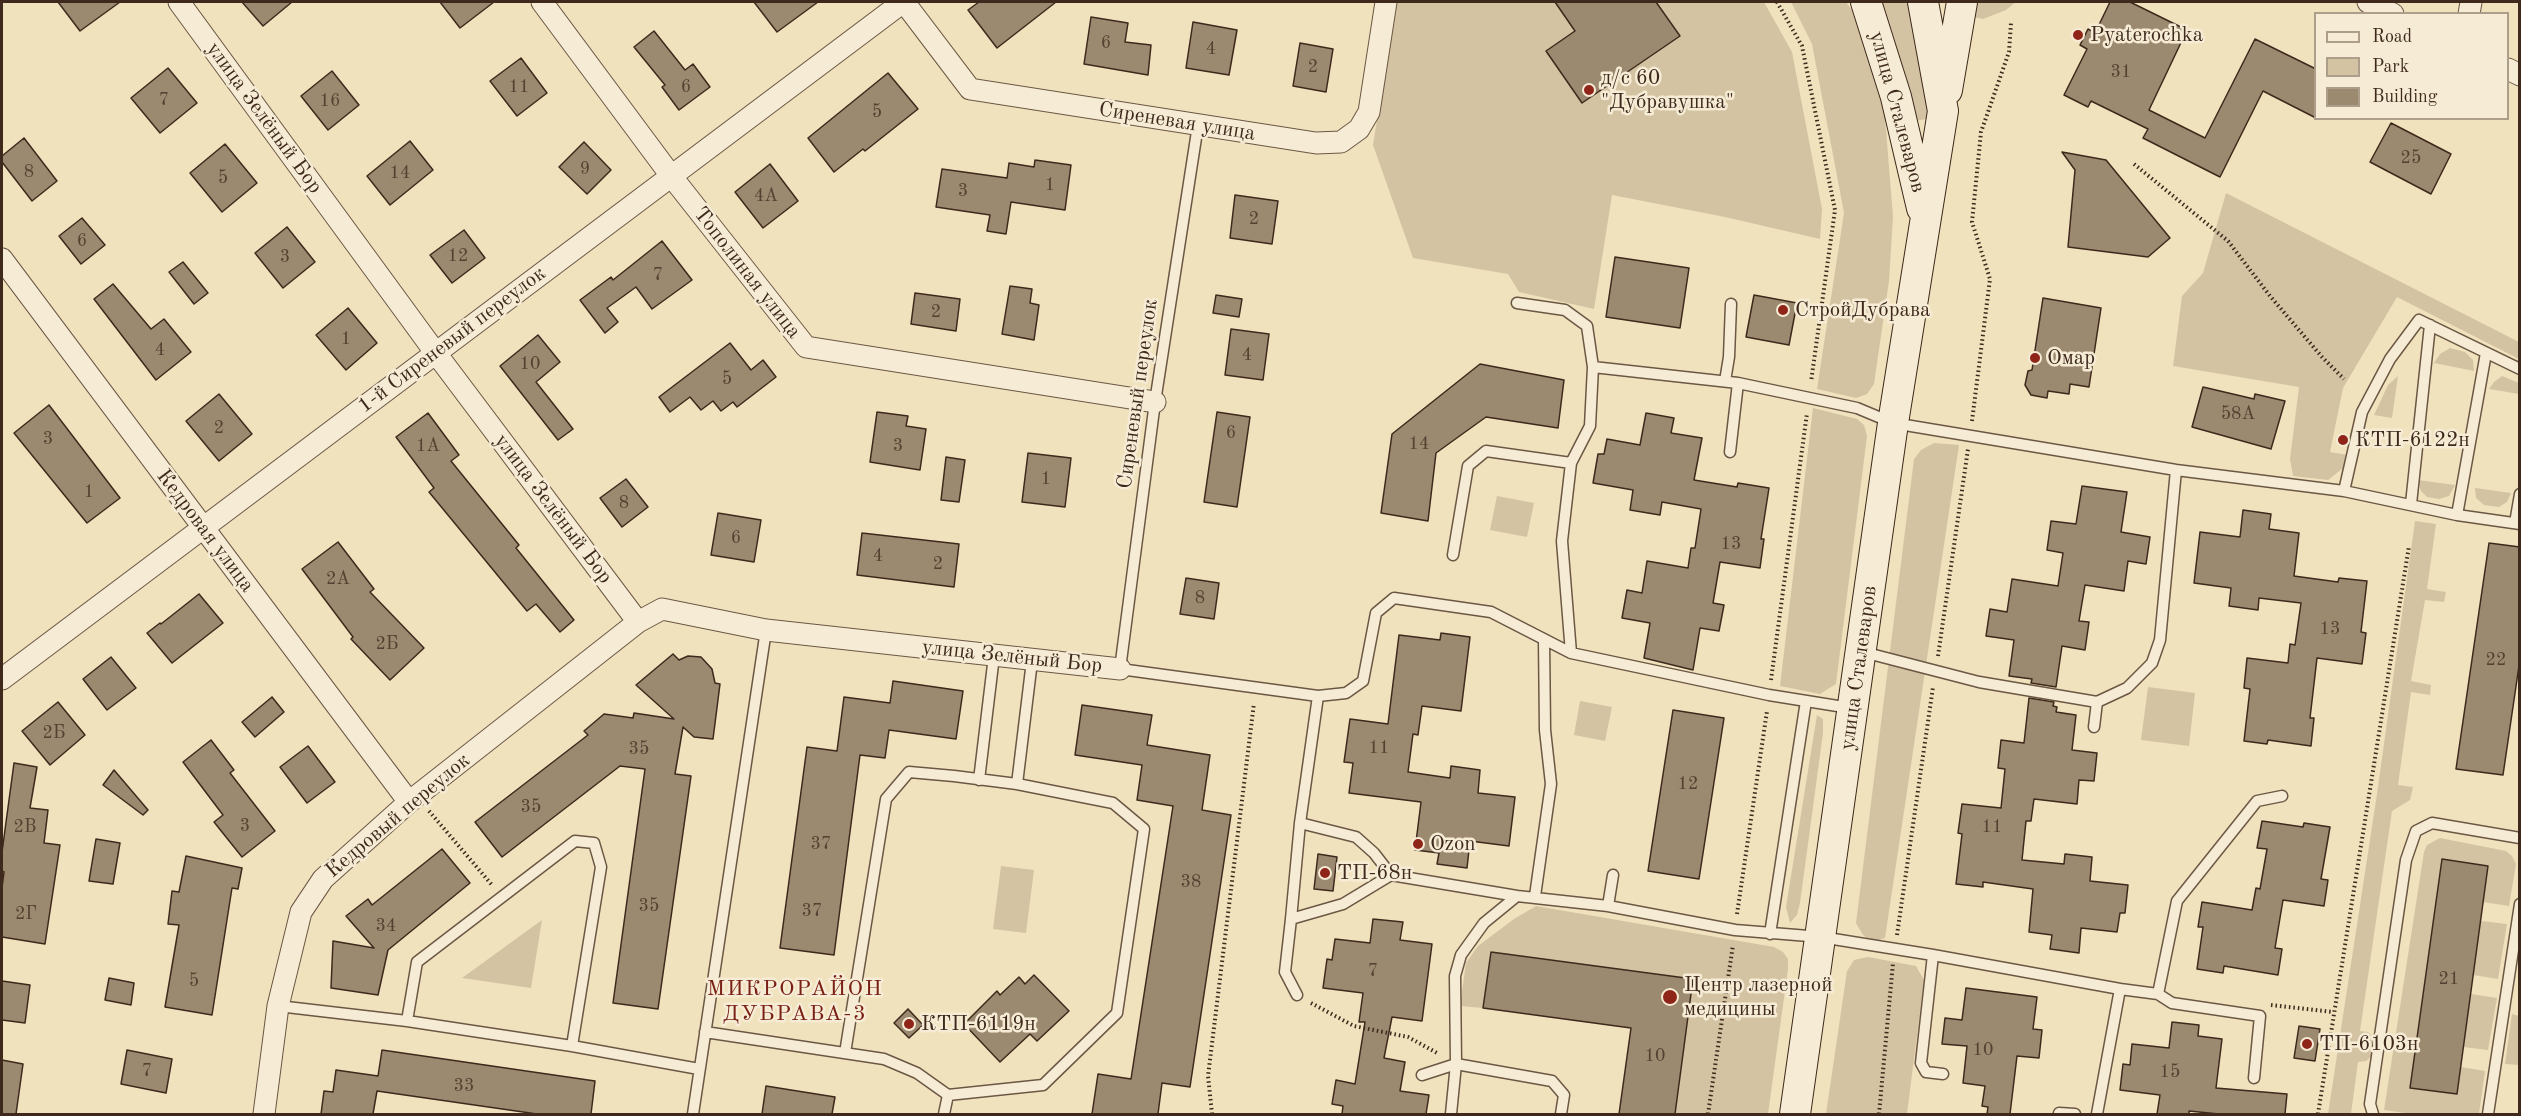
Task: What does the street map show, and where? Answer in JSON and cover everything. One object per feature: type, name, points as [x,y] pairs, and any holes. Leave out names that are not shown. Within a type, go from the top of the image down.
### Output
[{"type":"main road","name":"улица Сталеваров","points":[[1866,2],[1896,97],[1926,222]]},
{"type":"main road","name":"улица Сталеваров","points":[[1795,1114],[1893,423],[1943,111],[1923,2]]},
{"type":"main road","points":[[1943,111],[1962,2]]},
{"type":"street","name":"улица Зелёный Бор","points":[[179,2],[435,352],[638,622],[662,609],[765,630],[1120,669]]},
{"type":"street","name":"Тополиная улица","points":[[542,2],[672,177],[806,347],[1155,402]]},
{"type":"street","name":"1-й Сиреневый переулок","points":[[2,679],[903,2]]},
{"type":"street","name":"Сиреневая улица","points":[[903,2],[970,89],[1316,143],[1341,142],[1359,129],[1369,112],[1386,2]]},
{"type":"street","points":[[2368,2],[2389,12]]},
{"type":"street","name":"Кедровая улица","points":[[2,259],[204,529],[413,800]]},
{"type":"street","name":"Кедровый переулок","points":[[264,1114],[278,1006],[301,912],[323,879],[413,800],[638,622]]},
{"type":"lane","name":"Сиреневый переулок","points":[[1120,669],[1155,402],[1198,125]]},
{"type":"lane","points":[[1517,303],[1565,310],[1587,326],[1593,367],[1590,426],[1571,463],[1562,541],[1571,653]]},
{"type":"lane","points":[[1725,381],[1729,357],[1731,304]]},
{"type":"lane","points":[[2344,491],[2362,412],[2390,359],[2419,320],[2520,369]]},
{"type":"lane","points":[[2410,504],[2430,325]]},
{"type":"lane","points":[[2457,515],[2486,353]]},
{"type":"lane","points":[[1593,367],[1738,383],[1857,408],[1893,423],[2176,470],[2344,491],[2457,515],[2517,523],[2520,494]]},
{"type":"lane","points":[[1730,452],[1738,383]]},
{"type":"lane","points":[[1454,555],[1468,466],[1486,451],[1571,463]]},
{"type":"lane","points":[[1862,652],[1979,682],[2097,702],[2127,688],[2152,663],[2160,640],[2176,470]]},
{"type":"lane","points":[[1120,669],[1318,696],[1346,693],[1364,681],[1376,613],[1394,598],[1491,612],[1571,653],[1769,695],[1853,708]]},
{"type":"lane","points":[[693,1114],[765,630]]},
{"type":"lane","points":[[1535,896],[1551,784],[1545,730],[1544,639]]},
{"type":"lane","points":[[979,780],[994,656]]},
{"type":"lane","points":[[1017,784],[1032,661]]},
{"type":"lane","points":[[1297,995],[1285,972],[1300,823],[1318,696]]},
{"type":"lane","points":[[1770,934],[1806,701]]},
{"type":"lane","points":[[2094,727],[2097,702]]},
{"type":"lane","points":[[705,1032],[844,1053],[884,1059],[916,1073],[948,1095],[1043,1085],[1117,1013],[1144,829],[1113,803],[1017,784],[909,772],[886,799],[844,1053]]},
{"type":"lane","points":[[2158,994],[2176,901],[2257,801],[2282,796]]},
{"type":"lane","points":[[1300,823],[1356,837],[1374,853],[1391,875]]},
{"type":"lane","points":[[2373,1114],[2370,1104],[2406,860],[2416,831],[2432,823],[2520,838]]},
{"type":"lane","points":[[406,1021],[417,962],[575,841],[594,843],[601,867],[572,1046]]},
{"type":"lane","points":[[1292,918],[1343,904],[1391,875],[1517,896],[1535,896],[1608,906],[1735,930],[1821,937],[1933,955],[2158,994],[2172,1003],[2260,1016],[2254,1077]]},
{"type":"lane","points":[[1608,906],[1614,875]]},
{"type":"lane","points":[[1451,1114],[1456,1064],[1455,976],[1461,955],[1484,922],[1517,896]]},
{"type":"lane","points":[[2488,1114],[2520,904]]},
{"type":"lane","points":[[1933,955],[1921,1063],[1926,1072],[1943,1074]]},
{"type":"lane","points":[[2097,1114],[2120,989]]},
{"type":"lane","points":[[278,1006],[406,1021],[572,1046],[699,1069]]},
{"type":"lane","points":[[1422,1075],[1456,1064],[1552,1081],[1564,1095],[1561,1114]]},
{"type":"lane","points":[[944,1114],[948,1095]]},
{"type":"lane","points":[[2059,1113],[2075,1114]]},
{"type":"path","points":[[1708,1114],[1769,695],[1835,210],[1802,46],[1777,2]]},
{"type":"path","points":[[1879,1114],[1894,950],[1970,436],[1990,279],[1972,222],[1981,132],[2009,52],[2011,23]]},
{"type":"path","points":[[2134,164],[2228,241],[2270,296],[2344,379]]},
{"type":"path","points":[[2318,1114],[2409,546]]},
{"type":"path","points":[[1212,1114],[1208,1076],[1256,688]]},
{"type":"path","points":[[413,800],[502,897]]},
{"type":"path","points":[[1297,995],[1354,1026],[1408,1037],[1456,1064]]},
{"type":"path","points":[[2260,1016],[2270,1005],[2333,1012]]},
{"type":"green space","name":"д/с 60 \"Дубравушка\"","points":[[1396,2],[1764,2],[1792,52],[1822,209],[1820,239],[1725,217],[1612,195],[1594,309],[1519,292],[1508,274],[1413,258],[1373,145]]},
{"type":"green space","points":[[1791,2],[1846,2],[1862,24],[1884,105],[1893,217],[1889,281],[1874,384],[1867,394],[1856,398],[1817,389],[1844,213],[1812,44]]},
{"type":"green space","points":[[1880,2],[1910,2],[1929,100],[1926,119],[1916,121]]},
{"type":"green space","points":[[1977,2],[2016,2],[2006,10],[1983,19],[1974,17]]},
{"type":"green space","points":[[2226,193],[2519,342],[2519,359],[2397,297],[2343,388],[2330,452],[2347,455],[2347,465],[2328,480],[2293,476],[2290,459],[2299,387],[2173,366],[2182,296],[2203,273]]},
{"type":"green space","points":[[2450,348],[2465,352],[2473,360],[2474,371],[2434,363],[2440,354]]},
{"type":"green space","points":[[2398,376],[2392,418],[2374,415],[2388,385]]},
{"type":"green space","points":[[2502,376],[2519,383],[2519,394],[2489,389]]},
{"type":"green space","points":[[1813,408],[1857,419],[1864,425],[1867,436],[1836,684],[1820,694],[1780,686]]},
{"type":"green space","points":[[1934,443],[1959,445],[1885,938],[1872,942],[1863,935],[1856,923],[1914,459],[1921,450]]},
{"type":"green space","points":[[2418,480],[2455,485],[2449,496],[2439,499],[2427,497],[2421,491]]},
{"type":"green space","points":[[2475,488],[2511,493],[2507,502],[2499,507],[2484,505],[2476,498]]},
{"type":"green space","points":[[1497,496],[1534,503],[1527,537],[1490,530]]},
{"type":"green space","points":[[2415,521],[2436,524],[2427,589],[2446,592],[2444,602],[2425,600],[2411,681],[2431,685],[2430,695],[2411,692],[2398,785],[2413,787],[2410,800],[2392,811],[2360,1031],[2368,1032],[2376,1039],[2373,1055],[2366,1061],[2358,1062],[2351,1114],[2328,1114],[2377,794]]},
{"type":"green space","points":[[2148,687],[2195,693],[2189,746],[2141,740]]},
{"type":"green space","points":[[1580,701],[1612,707],[1605,741],[1574,735]]},
{"type":"green space","points":[[1817,715],[1823,719],[1823,733],[1800,903],[1797,915],[1790,923],[1786,907]]},
{"type":"green space","points":[[2440,838],[2506,851],[2516,864],[2509,906],[2483,902],[2488,866],[2442,859],[2410,1087],[2456,1094],[2461,1067],[2485,1071],[2479,1114],[2412,1114],[2384,1110],[2424,852],[2427,845]]},
{"type":"green space","points":[[1001,866],[1034,870],[1026,933],[993,929]]},
{"type":"green space","points":[[1536,906],[1774,947],[1783,952],[1788,959],[1788,969],[1768,1114],[1675,1114],[1693,979],[1491,952],[1483,1008],[1460,1006],[1466,963],[1478,946]]},
{"type":"green space","points":[[542,920],[531,988],[462,978]]},
{"type":"green space","points":[[2481,921],[2507,924],[2498,979],[2473,975]]},
{"type":"green space","points":[[1868,957],[1916,966],[1924,980],[1907,1114],[1826,1114],[1847,971],[1854,960]]},
{"type":"green space","points":[[2471,994],[2497,998],[2488,1050],[2463,1047]]},
{"type":"green space","points":[[2512,1014],[2519,1016],[2519,1065],[2505,1064]]},
{"type":"building","points":[[58,2],[120,2],[80,31]]},
{"type":"building","points":[[242,2],[292,2],[263,26]]},
{"type":"building","points":[[440,2],[494,2],[460,28]]},
{"type":"building","points":[[754,2],[818,2],[777,32]]},
{"type":"building","points":[[979,2],[1056,2],[997,48],[968,10]]},
{"type":"building","points":[[1555,2],[1656,2],[1680,36],[1582,103],[1546,51],[1575,31]]},
{"type":"building","points":[[2110,2],[2130,2],[2187,30],[2149,110],[2205,138],[2255,39],[2314,68],[2314,117],[2263,91],[2220,177],[2143,138],[2148,129],[2091,101],[2088,107],[2064,95],[2087,49],[2080,45],[2088,29],[2095,33]]},
{"type":"building","points":[[1091,17],[1128,23],[1125,42],[1151,45],[1148,75],[1084,64]]},
{"type":"building","points":[[1193,22],[1237,30],[1229,75],[1186,68]]},
{"type":"building","points":[[654,31],[685,70],[693,64],[710,87],[679,110],[662,87],[665,85],[634,47]]},
{"type":"building","points":[[1300,43],[1333,49],[1326,92],[1293,86]]},
{"type":"building","points":[[521,58],[547,93],[517,116],[490,81]]},
{"type":"building","points":[[168,68],[197,103],[160,133],[131,98]]},
{"type":"building","points":[[332,71],[359,105],[328,130],[301,96]]},
{"type":"building","points":[[888,73],[918,109],[865,151],[863,149],[834,172],[808,138]]},
{"type":"building","points":[[2391,123],[2451,154],[2431,194],[2370,162]]},
{"type":"building","points":[[24,138],[57,181],[32,201],[2,162],[2,156]]},
{"type":"building","points":[[410,141],[433,170],[390,205],[367,176]]},
{"type":"building","points":[[584,142],[611,170],[587,194],[559,167]]},
{"type":"building","points":[[225,144],[257,183],[222,212],[190,173]]},
{"type":"building","points":[[2062,152],[2106,160],[2170,238],[2148,257],[2068,247],[2075,170]]},
{"type":"building","points":[[1035,160],[1071,165],[1065,210],[1011,202],[1006,234],[987,231],[990,215],[936,207],[942,169],[1007,178],[1009,163],[1034,167]]},
{"type":"building","points":[[770,164],[798,201],[763,228],[735,192]]},
{"type":"building","points":[[1235,195],[1278,201],[1272,244],[1230,238]]},
{"type":"building","points":[[82,218],[105,245],[81,264],[59,236]]},
{"type":"building","points":[[287,227],[315,262],[283,288],[255,253]]},
{"type":"building","points":[[464,230],[485,258],[452,283],[430,255]]},
{"type":"building","points":[[662,241],[692,280],[652,309],[636,287],[607,308],[618,322],[605,333],[580,300],[611,277],[613,280]]},
{"type":"building","points":[[1615,257],[1689,268],[1680,328],[1606,317]]},
{"type":"building","points":[[183,262],[208,293],[194,304],[169,272]]},
{"type":"building","points":[[113,284],[151,329],[164,319],[191,352],[156,380],[94,299]]},
{"type":"building","points":[[1010,286],[1032,289],[1030,303],[1039,305],[1034,340],[1002,334]]},
{"type":"building","points":[[915,293],[960,299],[956,331],[911,324]]},
{"type":"building","points":[[1216,295],[1242,299],[1239,317],[1213,313]]},
{"type":"building","points":[[1754,295],[1797,303],[1789,345],[1746,337]]},
{"type":"building","points":[[2043,298],[2101,308],[2089,387],[2070,384],[2069,394],[2048,391],[2047,398],[2031,395],[2025,385],[2028,371],[2032,370]]},
{"type":"building","points":[[348,308],[377,343],[346,370],[316,335]]},
{"type":"building","points":[[1231,329],[1269,334],[1263,380],[1225,375]]},
{"type":"building","points":[[538,335],[560,362],[536,382],[573,429],[558,440],[500,366]]},
{"type":"building","points":[[730,343],[751,370],[763,360],[776,377],[737,407],[733,402],[721,411],[713,401],[701,410],[690,397],[670,412],[659,397]]},
{"type":"building","points":[[1480,364],[1564,380],[1558,428],[1486,417],[1436,453],[1428,521],[1381,513],[1392,434]]},
{"type":"building","points":[[2203,387],[2254,399],[2255,394],[2285,401],[2271,449],[2192,427]]},
{"type":"building","points":[[219,394],[252,434],[219,461],[186,421]]},
{"type":"building","points":[[49,405],[120,498],[87,523],[14,433]]},
{"type":"building","points":[[877,412],[908,416],[906,426],[926,429],[920,470],[870,462]]},
{"type":"building","points":[[1217,412],[1250,417],[1237,507],[1204,502]]},
{"type":"building","points":[[428,413],[459,455],[451,461],[519,545],[516,548],[574,620],[560,632],[536,604],[527,611],[429,492],[434,488],[396,437]]},
{"type":"building","points":[[1646,413],[1674,418],[1671,433],[1702,438],[1694,480],[1737,487],[1738,483],[1769,488],[1761,539],[1764,539],[1760,568],[1720,562],[1713,603],[1724,605],[1719,631],[1700,628],[1693,670],[1644,658],[1650,623],[1622,618],[1627,590],[1642,593],[1647,561],[1688,568],[1691,548],[1695,548],[1701,509],[1662,502],[1660,515],[1630,510],[1633,490],[1593,483],[1598,454],[1604,454],[1607,439],[1640,445]]},
{"type":"building","points":[[1028,453],[1071,458],[1065,507],[1022,502]]},
{"type":"building","points":[[946,457],[965,460],[959,502],[941,500]]},
{"type":"building","points":[[626,479],[648,507],[622,527],[600,498]]},
{"type":"building","points":[[2082,486],[2127,492],[2121,532],[2150,537],[2146,564],[2128,561],[2124,591],[2085,585],[2079,621],[2089,622],[2085,650],[2062,646],[2056,687],[2031,683],[2032,679],[2009,676],[2014,640],[1986,636],[1990,609],[2007,612],[2012,579],[2058,586],[2063,553],[2047,550],[2051,521],[2076,524]]},
{"type":"building","points":[[2243,510],[2271,514],[2269,529],[2299,533],[2294,576],[2338,582],[2339,578],[2367,581],[2361,632],[2366,633],[2362,664],[2317,658],[2310,718],[2314,718],[2311,746],[2268,740],[2267,744],[2244,741],[2250,689],[2244,688],[2247,658],[2288,663],[2290,644],[2295,645],[2301,603],[2259,598],[2258,610],[2229,606],[2231,588],[2194,583],[2200,532],[2240,537]]},
{"type":"building","points":[[718,513],[761,520],[754,562],[711,555]]},
{"type":"building","points":[[862,533],[959,544],[954,587],[857,575]]},
{"type":"building","points":[[338,542],[374,589],[370,592],[424,648],[390,680],[351,639],[353,637],[302,569]]},
{"type":"building","points":[[2489,543],[2520,547],[2520,659],[2503,775],[2456,769]]},
{"type":"building","points":[[1186,578],[1219,583],[1214,619],[1180,614]]},
{"type":"building","points":[[199,594],[223,623],[172,663],[147,633]]},
{"type":"building","points":[[1441,633],[1470,637],[1461,711],[1422,706],[1418,735],[1413,734],[1408,772],[1450,778],[1451,766],[1480,770],[1478,793],[1515,797],[1509,846],[1470,841],[1467,868],[1437,864],[1439,853],[1415,850],[1421,802],[1349,793],[1353,763],[1344,762],[1350,719],[1388,724],[1399,635],[1440,640]]},
{"type":"building","points":[[673,654],[679,660],[688,656],[701,657],[712,669],[715,683],[720,684],[713,739],[694,737],[683,727],[675,774],[691,776],[658,1009],[613,1003],[645,769],[620,766],[502,857],[475,822],[588,735],[584,731],[604,714],[633,718],[634,713],[674,719],[636,685]]},
{"type":"building","points":[[111,657],[136,688],[107,710],[83,679]]},
{"type":"building","points":[[893,681],[963,691],[956,739],[889,730],[885,758],[860,755],[834,955],[780,948],[807,747],[837,751],[844,697],[890,703]]},
{"type":"building","points":[[272,697],[284,712],[255,737],[242,722]]},
{"type":"building","points":[[2029,698],[2054,702],[2053,706],[2057,707],[2056,712],[2076,715],[2072,750],[2097,753],[2094,781],[2079,780],[2077,804],[2034,799],[2031,821],[2026,821],[2022,860],[2064,864],[2065,854],[2092,857],[2090,881],[2128,885],[2125,913],[2120,913],[2117,932],[2081,928],[2079,953],[2050,949],[2052,935],[2029,932],[2033,889],[1983,882],[1983,887],[1956,884],[1962,834],[1958,833],[1962,804],[2001,808],[2005,769],[1998,768],[2001,740],[2024,743]]},
{"type":"building","points":[[58,702],[85,735],[50,765],[22,731]]},
{"type":"building","points":[[1082,705],[1152,715],[1147,745],[1210,755],[1202,810],[1231,815],[1190,1087],[1162,1083],[1158,1114],[1092,1114],[1098,1074],[1131,1079],[1173,806],[1137,800],[1142,765],[1075,755]]},
{"type":"building","points":[[1673,710],[1724,718],[1699,879],[1648,871]]},
{"type":"building","points":[[211,740],[234,770],[230,773],[275,831],[242,857],[214,822],[223,815],[183,762]]},
{"type":"building","points":[[308,746],[335,782],[307,803],[280,767]]},
{"type":"building","points":[[14,763],[37,767],[30,808],[48,810],[44,843],[60,845],[45,944],[2,937],[4,872],[2,871],[2,852]]},
{"type":"building","points":[[114,770],[148,810],[143,815],[103,785]]},
{"type":"building","points":[[2262,821],[2303,827],[2304,823],[2330,827],[2321,879],[2328,880],[2324,906],[2283,900],[2275,948],[2282,949],[2278,975],[2224,966],[2223,973],[2197,969],[2203,927],[2198,927],[2202,902],[2252,910],[2256,888],[2260,889],[2267,849],[2257,848]]},
{"type":"building","points":[[96,839],[120,843],[113,884],[89,881]]},
{"type":"building","points":[[442,849],[470,883],[388,950],[378,995],[331,988],[333,941],[374,948],[346,916],[368,899],[372,905]]},
{"type":"building","name":"ТП-68н","points":[[1318,854],[1337,857],[1333,891],[1314,889]]},
{"type":"building","points":[[186,856],[242,868],[238,889],[232,888],[212,1015],[165,1007],[179,925],[168,924],[172,891],[179,892]]},
{"type":"building","points":[[2442,859],[2488,866],[2457,1094],[2410,1088]]},
{"type":"building","points":[[1373,919],[1403,922],[1400,940],[1432,944],[1422,1021],[1392,1017],[1384,1058],[1405,1062],[1400,1091],[1429,1095],[1426,1114],[1342,1114],[1343,1106],[1332,1104],[1336,1080],[1355,1084],[1365,1022],[1359,1022],[1363,993],[1323,988],[1327,959],[1332,960],[1335,939],[1370,943]]},
{"type":"building","points":[[1491,952],[1693,979],[1675,1114],[1619,1114],[1631,1028],[1483,1008]]},
{"type":"building","points":[[1034,975],[1069,1011],[1037,1041],[1030,1034],[1000,1062],[964,1024],[997,991],[1000,995],[1019,977],[1025,984]]},
{"type":"building","points":[[109,978],[134,983],[131,1005],[105,1000]]},
{"type":"building","points":[[2,981],[30,985],[25,1023],[2,1020]]},
{"type":"building","points":[[1966,988],[2037,997],[2033,1029],[2042,1030],[2039,1058],[2017,1056],[2010,1114],[1987,1114],[1988,1107],[1982,1106],[1985,1086],[1963,1083],[1967,1046],[1942,1044],[1945,1018],[1962,1020]]},
{"type":"building","name":"КТП-6119н","points":[[908,1009],[923,1025],[909,1038],[894,1023]]},
{"type":"building","points":[[2172,1022],[2199,1025],[2198,1036],[2222,1039],[2216,1088],[2287,1094],[2285,1114],[2219,1114],[2189,1111],[2189,1114],[2157,1114],[2160,1095],[2120,1090],[2123,1064],[2130,1065],[2132,1044],[2169,1048]]},
{"type":"building","name":"ТП-6103н","points":[[2299,1026],[2320,1029],[2315,1061],[2294,1058]]},
{"type":"building","points":[[127,1050],[172,1059],[166,1093],[121,1084]]},
{"type":"building","points":[[382,1050],[595,1081],[591,1114],[537,1114],[377,1091],[373,1114],[321,1114],[324,1091],[333,1092],[336,1070],[378,1076]]},
{"type":"building","points":[[2,1060],[23,1064],[16,1114],[2,1114]]},
{"type":"building","points":[[766,1086],[835,1097],[832,1114],[762,1114]]},
{"type":"place","name":"Pyaterochka","points":[[2078,35]]},
{"type":"place","name":"д/с 60 \"Дубравушка\"","points":[[1589,90]]},
{"type":"place","name":"СтройДубрава","points":[[1783,310]]},
{"type":"place","name":"Омар","points":[[2035,358]]},
{"type":"place","name":"КТП-6122н","points":[[2343,440]]},
{"type":"place","name":"Ozon","points":[[1418,844]]},
{"type":"place","name":"ТП-68н","points":[[1325,873]]},
{"type":"place","name":"Центр лазерной медицины","points":[[1670,997]]},
{"type":"place","name":"КТП-6119н","points":[[909,1024]]},
{"type":"place","name":"ТП-6103н","points":[[2307,1044]]},
{"type":"district","name":"МИКРОРАЙОН ДУБРАВА-3","points":[[795,1002]]}]
